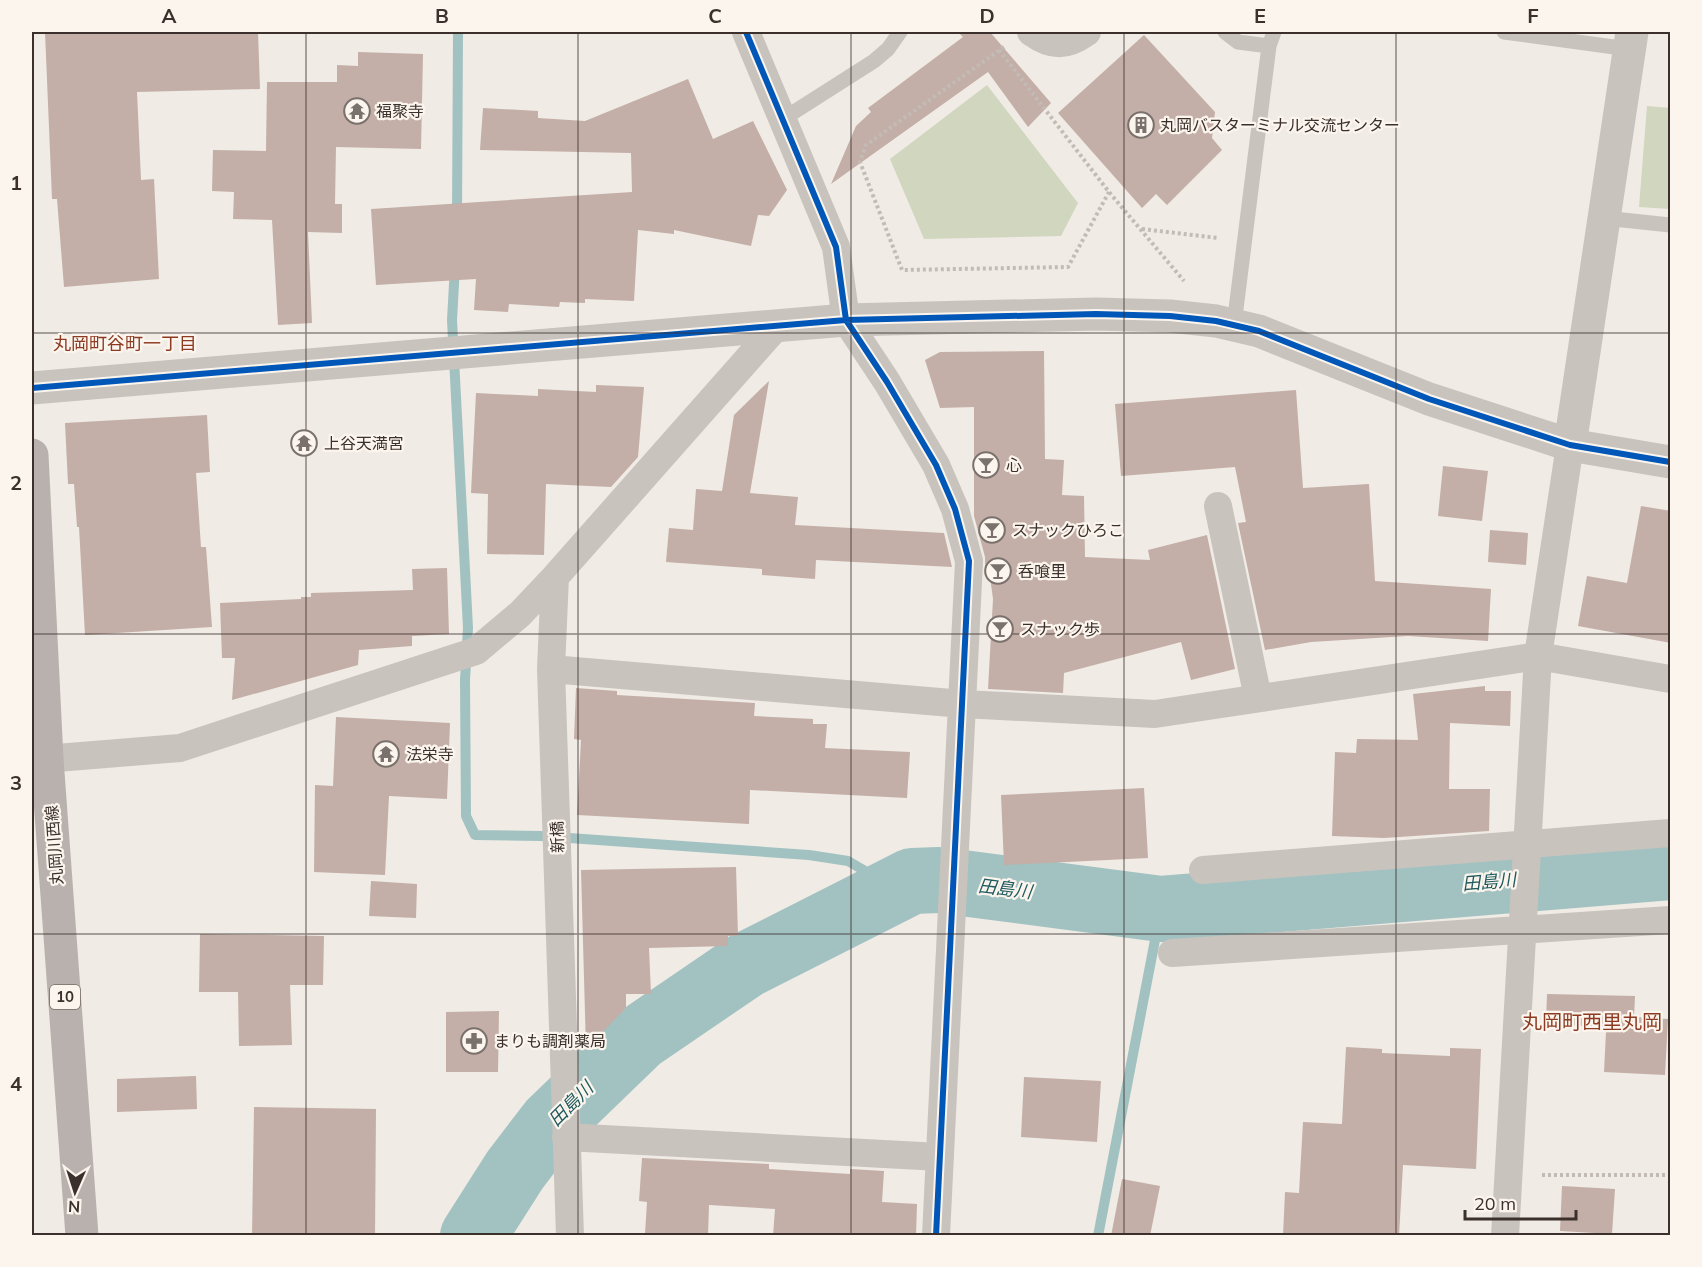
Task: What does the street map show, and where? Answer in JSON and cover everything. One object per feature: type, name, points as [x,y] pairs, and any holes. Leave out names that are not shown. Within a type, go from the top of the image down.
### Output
[{"type":"main road","name":"丸岡川西線","points":[[32,455],[40,759],[82,1236]]},
{"type":"street","points":[[746,32],[836,247],[846,320],[887,381],[936,465],[955,509],[969,561],[936,1236]]},
{"type":"street","points":[[1031,32],[1046,43],[1063,44],[1078,39],[1087,32]]},
{"type":"street","points":[[1505,1236],[1538,656],[1631,40]]},
{"type":"street","points":[[32,388],[846,320],[1096,314],[1201,319],[1259,331],[1429,399],[1570,445],[1671,462]]},
{"type":"street","points":[[40,759],[180,748],[476,651],[520,614],[555,577],[777,326]]},
{"type":"street","points":[[1218,506],[1258,698]]},
{"type":"street","name":"新橋","points":[[555,577],[551,669],[570,1236]]},
{"type":"street","points":[[551,669],[963,704],[1155,714],[1538,656],[1671,679]]},
{"type":"street","points":[[1203,870],[1671,833]]},
{"type":"street","points":[[1172,953],[1671,920]]},
{"type":"street","points":[[566,1136],[940,1157]]},
{"type":"lane","points":[[783,119],[874,61],[888,49],[900,32]]},
{"type":"lane","points":[[1225,32],[1238,42],[1271,39],[1234,325]]},
{"type":"lane","points":[[1504,32],[1631,40]]},
{"type":"lane","points":[[1604,218],[1671,225]]},
{"type":"path","points":[[1109,192],[1068,267],[902,270],[860,162],[867,145],[999,50],[1109,192],[1142,229],[1195,296],[1201,319]]},
{"type":"path","points":[[1142,229],[1244,241]]},
{"type":"path","points":[[1509,1175],[1671,1175]]},
{"type":"green space","points":[[987,85],[1078,203],[1061,236],[924,239],[890,159]]},
{"type":"green space","points":[[1647,106],[1670,108],[1670,209],[1639,207]]},
{"type":"building","points":[[45,32],[258,32],[260,89],[137,92],[141,180],[154,179],[159,279],[64,287],[57,199],[52,199]]},
{"type":"building","points":[[958,32],[990,32],[1051,103],[1028,127],[988,72],[831,184],[856,126],[871,112],[868,108],[963,37]]},
{"type":"building","name":"丸岡バスターミナル交流センター","points":[[1144,35],[1215,112],[1212,138],[1222,150],[1167,205],[1156,194],[1142,208],[1058,113]]},
{"type":"building","points":[[358,52],[423,54],[421,149],[336,147],[335,204],[342,204],[342,233],[308,232],[312,323],[278,325],[272,220],[233,219],[234,192],[212,191],[213,150],[266,151],[267,82],[337,82],[337,65],[358,66]]},
{"type":"building","points":[[688,79],[713,139],[753,121],[787,190],[769,216],[758,215],[751,246],[674,230],[674,234],[638,230],[634,301],[585,299],[585,303],[560,302],[559,307],[509,304],[508,312],[474,310],[476,279],[376,285],[371,209],[632,192],[631,153],[480,150],[483,108],[538,111],[538,118],[585,121]]},
{"type":"building","points":[[1044,351],[1045,459],[1064,460],[1062,495],[1084,496],[1085,557],[1150,560],[1148,550],[1207,535],[1235,669],[1191,680],[1181,642],[1064,673],[1063,693],[988,689],[993,599],[989,569],[985,569],[985,557],[974,516],[974,407],[940,408],[925,360],[940,352]]},
{"type":"building","points":[[769,381],[750,493],[798,497],[795,525],[944,533],[952,567],[816,560],[815,579],[762,575],[762,569],[666,562],[669,528],[693,530],[696,489],[722,491],[734,415]]},
{"type":"building","points":[[596,385],[644,387],[638,457],[611,487],[546,484],[544,555],[487,554],[488,494],[471,493],[476,393],[538,396],[538,389],[596,392]]},
{"type":"building","points":[[1296,390],[1303,488],[1369,484],[1375,581],[1491,589],[1488,641],[1408,636],[1311,642],[1265,650],[1238,523],[1246,522],[1235,467],[1121,476],[1115,404]]},
{"type":"building","points":[[207,415],[210,472],[196,473],[201,547],[206,547],[212,627],[85,635],[79,527],[77,527],[74,484],[68,484],[65,423]]},
{"type":"building","points":[[1443,466],[1488,471],[1482,521],[1438,516]]},
{"type":"building","points":[[1641,506],[1671,511],[1671,643],[1578,626],[1587,576],[1627,583]]},
{"type":"building","points":[[1490,530],[1528,533],[1526,565],[1488,562]]},
{"type":"building","points":[[447,568],[449,634],[412,636],[412,646],[359,650],[358,665],[232,700],[235,658],[222,658],[220,603],[301,599],[301,597],[311,597],[311,593],[413,590],[412,569]]},
{"type":"building","points":[[1485,686],[1485,691],[1511,691],[1510,726],[1450,723],[1449,789],[1490,789],[1489,831],[1384,838],[1332,836],[1335,752],[1356,753],[1357,739],[1418,740],[1413,694]]},
{"type":"building","points":[[576,688],[617,691],[617,695],[755,703],[754,716],[813,719],[813,724],[827,724],[825,748],[910,752],[907,798],[750,790],[749,824],[577,815],[581,740],[574,739]]},
{"type":"building","points":[[336,717],[450,723],[447,799],[389,796],[385,875],[314,872],[315,785],[333,786]]},
{"type":"building","points":[[1144,788],[1148,858],[1004,865],[1001,795]]},
{"type":"building","points":[[736,867],[738,936],[728,936],[728,946],[649,948],[651,994],[626,994],[626,1008],[586,1049],[581,870]]},
{"type":"building","points":[[371,881],[417,884],[416,918],[369,916]]},
{"type":"building","points":[[200,934],[324,936],[323,985],[290,985],[292,1045],[239,1046],[238,992],[199,992]]},
{"type":"building","points":[[1547,994],[1635,996],[1634,1017],[1668,1019],[1665,1075],[1604,1072],[1606,1032],[1600,1031],[1601,1027],[1546,1024]]},
{"type":"building","points":[[499,1011],[498,1072],[446,1072],[446,1012]]},
{"type":"building","points":[[1346,1047],[1382,1049],[1382,1053],[1450,1056],[1450,1048],[1481,1049],[1476,1169],[1403,1165],[1399,1236],[1283,1236],[1285,1192],[1299,1193],[1303,1122],[1342,1124]]},
{"type":"building","points":[[196,1076],[197,1109],[117,1112],[117,1079]]},
{"type":"building","points":[[1024,1077],[1101,1081],[1097,1142],[1021,1137]]},
{"type":"building","points":[[254,1107],[376,1109],[375,1236],[252,1236]]},
{"type":"building","points":[[642,1158],[769,1164],[769,1169],[850,1174],[850,1169],[884,1171],[882,1202],[917,1204],[916,1236],[773,1236],[775,1209],[709,1205],[708,1236],[645,1234],[647,1202],[639,1201]]},
{"type":"building","points":[[1122,1179],[1160,1186],[1150,1236],[1111,1236]]},
{"type":"building","points":[[1562,1186],[1615,1189],[1612,1234],[1560,1231]]},
{"type":"waterway","points":[[457,217],[458,32]]},
{"type":"waterway","points":[[455,266],[452,320],[468,628],[465,680],[466,816],[475,835],[541,836],[809,855],[848,861],[896,889]]},
{"type":"waterway","name":"田島川","points":[[473,1236],[515,1170],[551,1123],[639,1038],[746,965],[912,881],[939,880],[1161,909],[1670,867]]},
{"type":"waterway","points":[[1098,1236],[1161,909]]},
{"type":"cycle path","points":[[746,32],[836,247],[846,320],[887,382],[936,465],[955,509],[969,561],[936,1236]]},
{"type":"cycle path","points":[[32,388],[846,320],[1096,314],[1170,316],[1216,321],[1259,331],[1429,399],[1570,445],[1670,462]]},
{"type":"place","name":"福聚寺","points":[[357,111]]},
{"type":"place","name":"丸岡バスターミナル交流センター","points":[[1141,125]]},
{"type":"place","name":"上谷天満宮","points":[[304,443]]},
{"type":"place","name":"心","points":[[986,465]]},
{"type":"place","name":"スナックひろこ","points":[[992,530]]},
{"type":"place","name":"呑喰里","points":[[998,571]]},
{"type":"place","name":"スナック歩","points":[[1000,629]]},
{"type":"place","name":"法栄寺","points":[[386,754]]},
{"type":"place","name":"まりも調剤薬局","points":[[474,1041]]},
{"type":"district","name":"丸岡町谷町一丁目","points":[[125,344]]},
{"type":"district","name":"丸岡町西里丸岡","points":[[1592,1022]]}]
